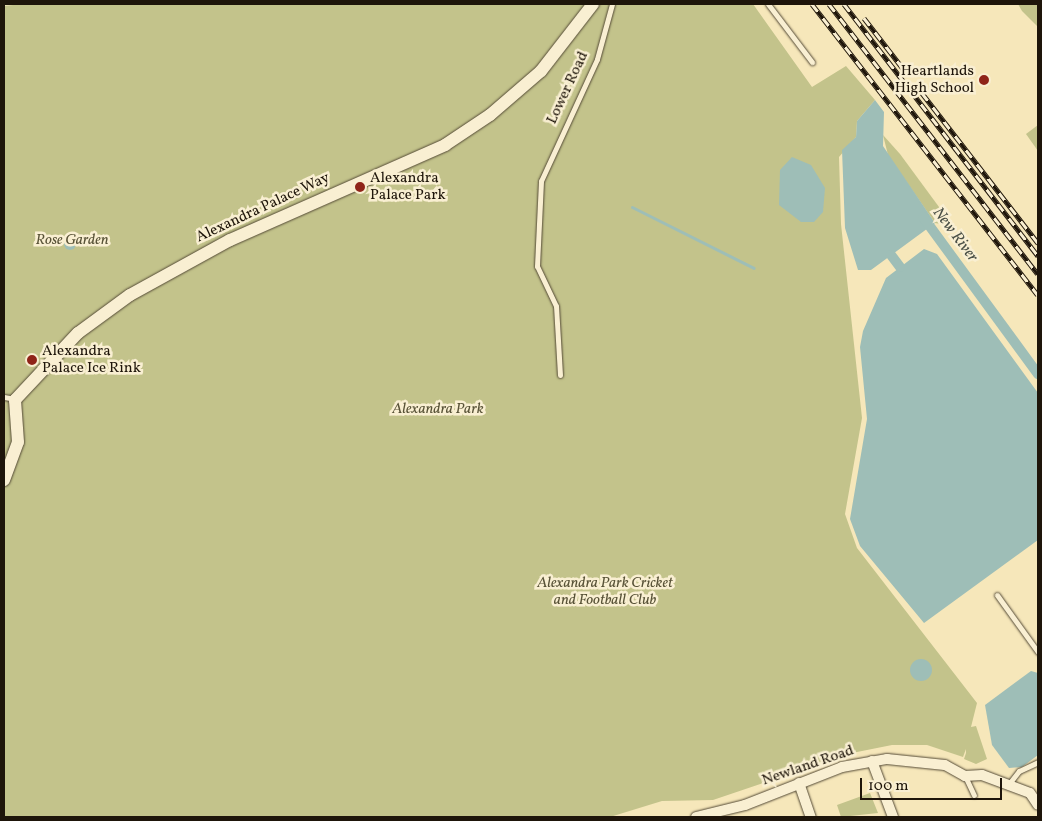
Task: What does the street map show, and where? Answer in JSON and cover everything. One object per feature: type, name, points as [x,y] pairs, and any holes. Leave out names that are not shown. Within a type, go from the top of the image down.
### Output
[{"type":"street","name":"Alexandra Palace Way","points":[[4,480],[18,442],[9,398],[67,343],[130,295],[246,232],[418,158],[469,130],[541,71],[593,4]]},
{"type":"street","name":"Newland Road","points":[[696,817],[736,808],[799,783],[872,761],[903,759],[945,765],[965,776],[982,775],[1030,793],[1038,805]]},
{"type":"street","points":[[872,761],[893,817]]},
{"type":"street","points":[[799,783],[811,817]]},
{"type":"lane","name":"Lower Road","points":[[560,375],[556,306],[537,266],[541,181],[597,59],[612,4]]},
{"type":"lane","points":[[768,4],[812,62]]},
{"type":"lane","points":[[997,595],[1038,652]]},
{"type":"lane","points":[[1008,785],[1019,770],[1038,762]]},
{"type":"lane","points":[[965,776],[974,795]]},
{"type":"green space","name":"Alexandra Park","points":[[22,4],[753,4],[812,87],[846,66],[875,100],[857,121],[856,137],[839,157],[841,224],[862,418],[845,514],[857,548],[977,703],[971,727],[976,726],[987,759],[976,764],[964,759],[966,749],[963,757],[927,745],[892,745],[852,753],[713,800],[662,801],[610,817],[4,817],[4,6]]},
{"type":"green space","points":[[1018,4],[1038,4],[1038,27],[1022,11]]},
{"type":"green space","points":[[1038,125],[1038,151],[1026,134]]},
{"type":"green space","points":[[883,135],[900,154],[953,226],[935,223],[888,155]]},
{"type":"green space","points":[[870,793],[878,813],[841,817],[837,805]]},
{"type":"water","points":[[875,100],[884,112],[883,146],[935,223],[871,270],[858,270],[845,228],[842,150],[856,137],[857,121]]},
{"type":"water","points":[[792,157],[811,165],[825,188],[823,212],[814,222],[801,222],[779,205],[780,170]]},
{"type":"water","points":[[68,238],[72,238],[76,244],[72,250],[68,250],[64,246],[64,242]]},
{"type":"water","points":[[924,249],[937,254],[1038,393],[1038,540],[924,623],[860,546],[850,519],[867,419],[860,347],[863,331],[886,278]]},
{"type":"water","points":[[921,659],[929,662],[932,670],[929,678],[921,681],[913,678],[910,670],[913,662]]},
{"type":"water","points":[[1031,671],[1038,673],[1038,755],[1022,767],[1009,768],[992,745],[985,705]]},
{"type":"waterway","points":[[632,207],[754,268]]},
{"type":"waterway","name":"New River","points":[[923,217],[1038,374]]},
{"type":"waterway","points":[[891,255],[900,267]]},
{"type":"railway","points":[[812,4],[1038,295]]},
{"type":"railway","points":[[829,4],[1038,274]]},
{"type":"railway","points":[[844,4],[1038,256]]},
{"type":"railway","points":[[864,18],[908,75]]},
{"type":"railway","points":[[922,93],[1038,243]]},
{"type":"place","name":"Heartlands High School","points":[[984,80]]},
{"type":"place","name":"Alexandra Palace Park","points":[[360,187]]},
{"type":"place","name":"Alexandra Palace Ice Rink","points":[[32,360]]},
{"type":"park label","name":"Rose Garden","points":[[72,241]]},
{"type":"park label","name":"Alexandra Park Cricket and Football Club","points":[[605,592]]}]
